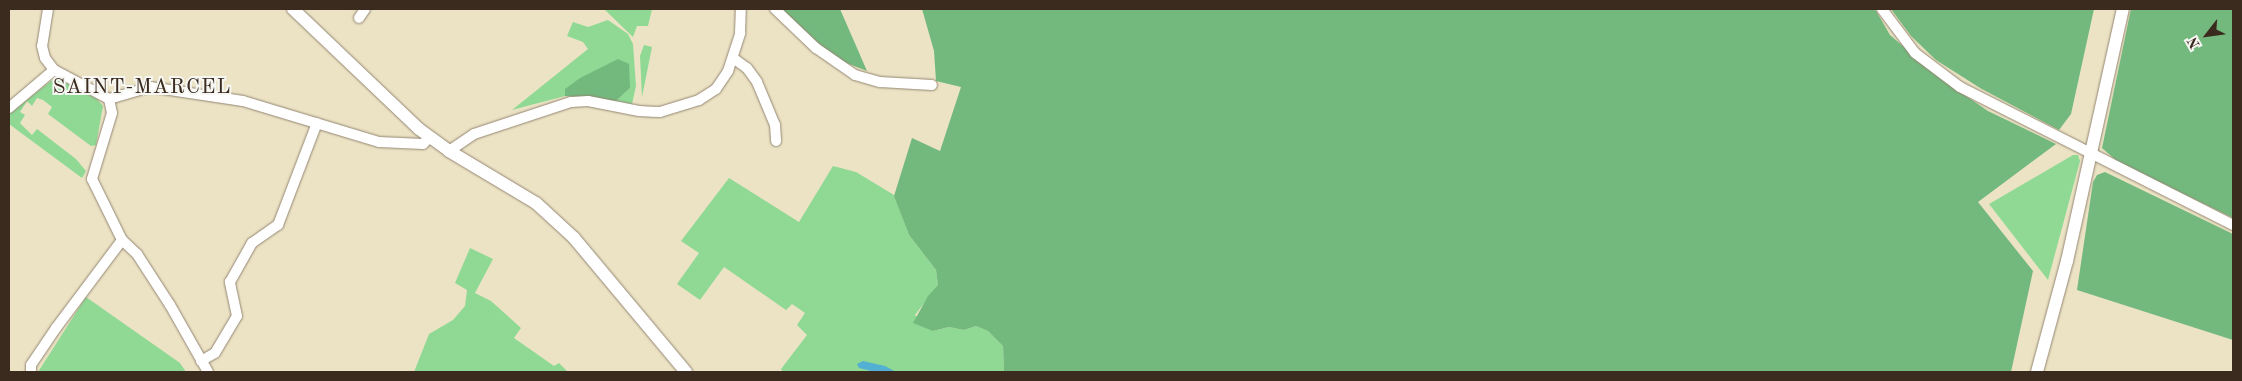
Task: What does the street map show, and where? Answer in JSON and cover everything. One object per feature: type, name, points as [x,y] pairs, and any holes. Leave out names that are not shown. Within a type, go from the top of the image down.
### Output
[{"type":"street","points":[[48,9],[42,46],[45,58],[54,70],[109,99],[150,87],[243,100],[379,142],[423,144],[430,137]]},
{"type":"street","points":[[293,9],[430,137],[449,151],[536,203],[574,238],[686,372]]},
{"type":"street","points":[[449,151],[474,134],[571,102],[588,101],[639,112],[681,108],[716,89],[733,58],[740,33],[741,9]]},
{"type":"street","points":[[775,9],[816,48],[855,75],[880,82],[932,84]]},
{"type":"street","points":[[1882,9],[1915,53],[1960,87],[2090,155],[2233,225]]},
{"type":"street","points":[[2037,372],[2067,261],[2123,9]]},
{"type":"street","points":[[733,58],[747,68],[757,82],[775,125],[776,141]]},
{"type":"street","points":[[9,108],[54,70]]},
{"type":"street","points":[[109,99],[112,113],[92,179],[122,240],[137,254],[156,283],[208,372]]},
{"type":"street","points":[[201,361],[215,353],[237,316],[230,282],[252,244],[278,225],[317,123]]},
{"type":"street","points":[[30,372],[31,365],[56,328],[122,240]]},
{"type":"green space","points":[[604,9],[652,9],[648,26],[637,26],[633,37]]},
{"type":"green space","points":[[782,9],[840,9],[867,71],[844,62],[817,45]]},
{"type":"green space","points":[[922,9],[1875,9],[1890,35],[1940,78],[1988,111],[2056,144],[1978,202],[2033,271],[2011,372],[1004,372],[1003,346],[988,331],[976,326],[964,330],[949,327],[933,331],[913,323],[928,296],[938,285],[936,270],[909,235],[894,196],[912,138],[940,151],[961,87],[936,81],[934,51]]},
{"type":"green space","points":[[1891,9],[2094,9],[2071,114],[2059,130],[1980,88],[1936,60],[1911,36]]},
{"type":"green space","points":[[2131,9],[2233,9],[2233,218],[2118,162],[2102,148]]},
{"type":"green space","points":[[608,20],[628,34],[633,44],[636,86],[632,104],[616,101],[630,88],[565,89],[565,96],[512,110],[588,49],[583,42],[567,36],[573,22],[588,27]]},
{"type":"green space","points":[[644,45],[652,47],[642,97],[640,56]]},
{"type":"green space","points":[[618,59],[629,64],[630,88],[616,101],[565,96],[565,89],[580,78]]},
{"type":"green space","points":[[60,80],[97,99],[103,106],[96,145],[91,146],[48,114],[52,107],[37,98],[32,106],[27,101],[20,112],[25,115],[20,123],[32,135],[37,129],[76,159],[86,171],[82,178],[9,124],[9,114],[51,81]]},
{"type":"green space","points":[[2073,155],[2078,155],[2080,161],[2048,280],[1989,204]]},
{"type":"green space","points":[[833,166],[856,172],[894,195],[909,235],[936,270],[938,285],[915,315],[933,331],[949,327],[964,330],[976,326],[988,331],[1003,346],[1004,372],[783,372],[781,369],[807,335],[797,325],[805,313],[792,304],[786,310],[724,267],[700,300],[677,284],[699,253],[681,241],[729,178],[799,222]]},
{"type":"green space","points":[[2105,172],[2233,234],[2233,340],[2077,290],[2093,182],[2097,175]]},
{"type":"green space","points":[[470,248],[493,259],[475,293],[491,301],[521,328],[514,338],[554,366],[559,363],[568,372],[414,372],[429,334],[453,320],[465,306],[467,290],[455,283]]},
{"type":"green space","points":[[86,297],[180,363],[186,372],[38,372]]},
{"type":"water","points":[[863,361],[885,366],[896,372],[875,372],[859,368],[857,364]]},
{"type":"district","name":"SAINT-MARCEL","points":[[142,88]]}]
